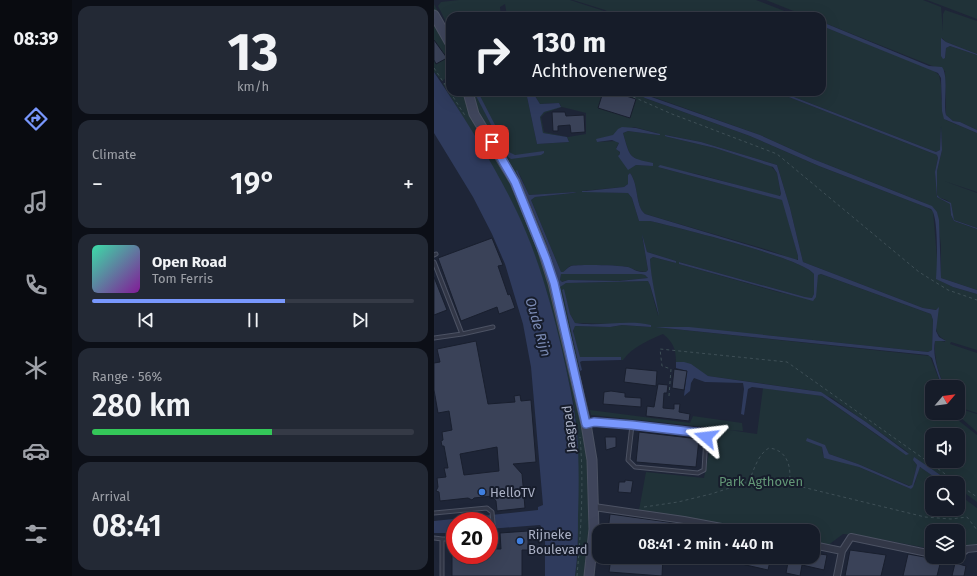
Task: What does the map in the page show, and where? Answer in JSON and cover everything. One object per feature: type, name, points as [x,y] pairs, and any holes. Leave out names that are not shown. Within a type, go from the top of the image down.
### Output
[{"type":"street","points":[[434,15],[446,36]]},
{"type":"street","points":[[469,96],[474,114],[515,182],[542,248],[554,283],[586,424],[593,468],[594,511],[589,576]]},
{"type":"street","points":[[594,511],[640,514],[701,524]]},
{"type":"street","points":[[585,576],[589,529],[594,511]]},
{"type":"street","points":[[837,576],[842,551],[850,537],[925,553]]},
{"type":"street","points":[[820,546],[842,551]]},
{"type":"street","points":[[965,551],[967,549],[977,548]]},
{"type":"lane","points":[[434,262],[462,334]]},
{"type":"lane","points":[[434,338],[493,327]]},
{"type":"lane","points":[[586,424],[594,422],[632,425],[702,433],[706,437],[704,470],[698,473],[636,467],[628,460],[632,425]]},
{"type":"lane","points":[[434,513],[488,508],[492,512]]},
{"type":"lane","points":[[434,538],[446,539]]},
{"type":"lane","points":[[442,539],[442,576]]},
{"type":"path","points":[[434,68],[446,86]]},
{"type":"path","points":[[453,96],[468,119]]},
{"type":"path","points":[[631,96],[672,114],[777,154],[919,272],[948,290],[977,300]]},
{"type":"path","points":[[669,396],[671,369],[662,366],[660,349],[787,362],[948,476]]},
{"type":"path","name":"Jaagpad","points":[[577,576],[580,544],[579,434]]},
{"type":"path","points":[[748,482],[764,450],[769,448],[782,452],[789,462],[789,484]]},
{"type":"path","points":[[640,514],[642,508],[678,502],[711,494],[748,482],[789,484],[925,517],[952,519],[967,517],[977,530]]},
{"type":"path","points":[[965,488],[977,497]]},
{"type":"green space","points":[[459,0],[570,0],[604,12],[506,12],[505,4],[500,7],[501,12],[446,12],[446,22],[438,6],[441,2]]},
{"type":"green space","points":[[573,0],[756,0],[787,12],[608,12]]},
{"type":"green space","points":[[766,0],[923,0],[941,7],[943,31],[943,14],[945,10],[977,21],[977,54],[946,42],[942,38],[945,58],[946,48],[950,46],[977,55],[977,130],[960,122],[953,121],[946,115],[945,71],[826,24],[826,12],[796,12]]},
{"type":"green space","points":[[927,0],[977,0],[977,19]]},
{"type":"green space","points":[[434,4],[446,27],[445,79],[442,81],[434,72]]},
{"type":"green space","points":[[826,28],[933,70],[939,75],[941,98],[946,120],[977,133],[977,192],[944,181],[977,193],[977,228],[954,220],[950,203],[947,200],[939,198],[937,195],[937,171],[942,150],[941,126],[940,150],[936,152],[791,96],[826,96]]},
{"type":"green space","points":[[446,82],[446,89],[443,84]]},
{"type":"green space","name":"Park Agthoven","points":[[450,96],[527,96],[537,144],[569,142],[567,137],[543,133],[540,117],[544,112],[561,106],[559,103],[540,104],[535,96],[644,96],[645,98],[750,136],[819,166],[933,211],[937,258],[937,279],[953,287],[977,294],[977,350],[951,342],[950,344],[977,353],[977,413],[965,409],[965,380],[942,380],[937,366],[935,341],[938,340],[945,342],[945,340],[938,334],[936,327],[938,310],[923,308],[803,262],[790,208],[777,165],[701,142],[666,135],[668,137],[715,148],[771,166],[777,173],[781,195],[778,196],[697,174],[658,167],[783,200],[799,258],[796,260],[768,250],[645,214],[638,201],[635,183],[630,173],[628,175],[628,184],[624,187],[582,191],[628,193],[632,198],[639,221],[650,221],[737,244],[805,267],[814,274],[814,294],[812,298],[805,297],[680,262],[679,264],[778,292],[814,300],[818,275],[821,274],[931,314],[933,320],[932,350],[928,352],[754,334],[655,327],[930,356],[939,380],[925,380],[925,420],[958,420],[977,435],[977,502],[965,493],[965,476],[942,476],[928,468],[965,468],[965,428],[925,428],[925,466],[913,460],[917,465],[912,485],[910,486],[858,464],[829,454],[825,446],[818,445],[822,447],[823,455],[859,467],[911,489],[915,483],[919,468],[922,468],[933,476],[925,476],[925,516],[965,516],[965,499],[977,508],[977,544],[965,547],[965,524],[925,524],[925,548],[858,535],[843,534],[827,546],[820,544],[820,524],[724,524],[639,510],[646,472],[704,478],[714,428],[591,415],[590,410],[690,423],[693,416],[742,423],[743,431],[729,430],[757,434],[763,388],[822,396],[884,440],[909,453],[832,398],[815,391],[708,376],[686,363],[676,362],[673,346],[663,334],[647,341],[631,351],[623,360],[621,360],[620,357],[581,358],[577,352],[575,342],[575,326],[610,327],[622,325],[650,327],[651,325],[575,323],[570,314],[563,289],[588,416],[591,576],[575,576],[578,553],[578,448],[574,405],[546,289],[517,213],[486,155]],"holes":[[[562,107],[586,113],[586,134],[568,137],[544,132],[541,117],[545,113]],[[634,127],[657,133],[658,135],[628,131],[623,133],[629,152],[632,156],[652,166],[636,165],[632,167],[618,155],[621,154],[616,148],[619,143],[616,141],[597,142]],[[516,171],[519,173],[529,195],[577,192],[535,197],[531,200],[561,272],[574,265],[624,266],[646,272],[648,270],[642,235],[647,252],[676,261],[676,263],[653,257],[650,259],[658,316],[648,281],[566,283],[560,286],[546,242]]]},
{"type":"green space","points":[[650,96],[786,96],[937,155],[938,158],[935,172],[937,197],[950,204],[951,215],[954,221],[977,229],[977,290],[941,278],[941,246],[937,212],[922,202],[813,159],[760,135]]},
{"type":"green space","points":[[561,274],[641,274],[648,278],[619,281],[568,280],[561,282]]},
{"type":"green space","points":[[965,410],[977,414],[977,432],[963,420],[965,420]]},
{"type":"water","points":[[826,24],[929,66],[942,67],[946,83],[946,115],[953,121],[960,122],[977,130],[977,133],[944,119],[942,111],[941,78],[938,73],[826,28]]},
{"type":"water","points":[[941,38],[946,42],[977,55],[950,46],[946,48],[945,58],[943,59],[941,56]]},
{"type":"water","name":"Oude Rijn","points":[[434,72],[446,91],[446,96],[450,96],[499,176],[517,212],[538,263],[558,332],[573,401],[577,431],[579,494],[578,546],[575,576],[545,576],[545,531],[540,525],[498,528],[498,514],[538,510],[538,507],[543,505],[531,367],[523,324],[505,264],[473,197],[434,133]]},
{"type":"water","points":[[476,96],[480,96],[509,152],[515,155],[544,151],[541,155],[511,159],[508,157]]},
{"type":"water","points":[[527,96],[535,96],[540,104],[559,103],[561,107],[544,112],[540,117],[543,133],[567,137],[569,142],[537,144]]},
{"type":"water","points":[[642,96],[649,96],[760,135],[813,159],[932,206],[937,212],[939,220],[941,278],[977,290],[977,294],[953,287],[936,279],[936,231],[934,214],[931,209],[819,166],[750,136]]},
{"type":"water","points":[[786,96],[791,96],[936,152],[940,150],[941,126],[942,150],[937,171],[937,195],[951,203],[954,220],[977,229],[954,221],[951,215],[950,204],[937,197],[935,172],[938,158],[937,155]]},
{"type":"water","points":[[622,127],[636,128],[660,134],[628,131],[623,133],[631,155],[639,160],[653,163],[653,166],[636,165],[628,170],[618,156],[620,152],[616,149],[619,143],[612,140],[597,142],[596,139],[613,135]]},
{"type":"water","points":[[665,136],[701,142],[777,165],[790,208],[803,262],[923,308],[936,310],[939,307],[936,331],[939,337],[946,341],[935,341],[934,353],[942,380],[940,380],[932,358],[928,355],[655,327],[689,327],[928,352],[932,350],[933,320],[931,314],[821,274],[818,275],[816,297],[813,301],[679,264],[679,262],[805,297],[812,298],[814,294],[814,274],[805,267],[737,244],[650,221],[639,221],[632,198],[628,193],[582,192],[624,187],[628,184],[628,175],[630,173],[635,183],[638,201],[645,214],[798,260],[782,200],[658,167],[660,165],[780,196],[781,194],[777,173],[773,167],[715,148]]},
{"type":"water","points":[[517,170],[529,195],[577,192],[535,197],[531,200],[561,272],[575,265],[608,265],[624,266],[646,272],[648,270],[642,234],[647,252],[676,261],[676,263],[653,257],[650,259],[652,281],[659,316],[648,281],[566,283],[560,287],[546,242],[516,171]],"holes":[[[561,274],[641,274],[648,278],[619,281],[568,280],[562,282],[560,280]]]},
{"type":"water","points":[[564,289],[570,314],[575,323],[642,323],[651,325],[651,327],[622,325],[610,327],[575,326],[573,331],[580,357],[621,357],[621,360],[582,361],[580,362],[582,370],[580,371],[562,290]]},
{"type":"water","points":[[676,362],[691,364],[708,376],[821,392],[866,422],[909,454],[906,455],[822,396],[752,387],[748,389],[744,415],[741,414],[744,389],[743,383],[705,382],[694,378],[691,383],[690,391],[684,396],[687,371],[676,368]]},
{"type":"water","points":[[807,438],[825,445],[829,454],[858,464],[909,486],[912,485],[917,465],[913,460],[914,457],[925,465],[925,468],[930,468],[942,476],[933,476],[920,467],[911,489],[859,467],[824,458],[822,447],[806,441]]},
{"type":"water","points":[[446,520],[446,533],[434,533],[434,521]]},
{"type":"building","points":[[434,40],[446,59],[436,64],[434,60]]},
{"type":"building","points":[[602,96],[626,96],[636,99],[630,118],[598,108]]},
{"type":"building","points":[[552,112],[565,112],[566,116],[584,115],[585,132],[571,133],[570,125],[558,126],[558,131],[553,131]]},
{"type":"building","points":[[492,238],[503,265],[498,266],[508,295],[510,294],[515,308],[499,314],[497,307],[461,321],[438,258]]},
{"type":"building","points":[[434,277],[447,310],[434,315]]},
{"type":"building","points":[[476,341],[488,404],[515,402],[514,396],[520,395],[521,401],[531,400],[536,462],[513,464],[522,474],[525,508],[497,511],[496,501],[492,496],[474,498],[472,500],[468,498],[440,501],[439,492],[436,491],[438,487],[437,478],[446,477],[444,468],[448,468],[444,446],[442,446],[441,441],[443,440],[442,432],[452,430],[449,411],[438,413],[434,390],[434,363],[440,362],[437,349]],"holes":[[[497,447],[499,471],[464,475],[460,454]]]},
{"type":"building","points":[[626,368],[657,371],[656,386],[624,382]]},
{"type":"building","points":[[674,369],[687,371],[684,390],[672,388]]},
{"type":"building","points":[[658,384],[668,385],[667,393],[664,393],[663,408],[674,409],[674,404],[680,404],[679,412],[690,414],[689,421],[646,416],[647,406],[654,407]]},
{"type":"building","points":[[611,391],[625,393],[625,397],[641,398],[641,407],[603,404],[604,392]]},
{"type":"building","points":[[639,432],[699,439],[696,467],[636,462]]},
{"type":"building","points":[[605,437],[616,437],[616,447],[606,450]]},
{"type":"building","points":[[625,480],[633,481],[631,493],[618,492],[619,482],[625,482]]},
{"type":"building","points":[[610,514],[675,523],[675,524],[609,524]]},
{"type":"building","points":[[528,531],[528,550],[522,550],[522,576],[452,576],[452,564],[498,564],[498,549],[501,549],[500,533]]},
{"type":"building","points":[[850,550],[886,555],[881,576],[845,576]]},
{"type":"building","points":[[820,554],[827,555],[824,570],[802,565],[800,576],[786,573],[788,564],[820,564]]},
{"type":"building","points":[[908,554],[925,557],[925,564],[940,564],[937,576],[903,576]]},
{"type":"building","points":[[610,564],[663,564],[662,576],[609,572]]},
{"type":"building","points":[[741,564],[769,564],[768,570]]},
{"type":"building","points":[[955,564],[966,566],[964,576],[952,576]]},
{"type":"place","name":"HelloTV","points":[[482,492]]},
{"type":"place","name":"Rijneke Boulevard","points":[[520,541]]},
{"type":"route","points":[[492,142],[515,182],[542,248],[554,283],[586,424],[594,422],[632,425],[702,433],[706,437]]}]
